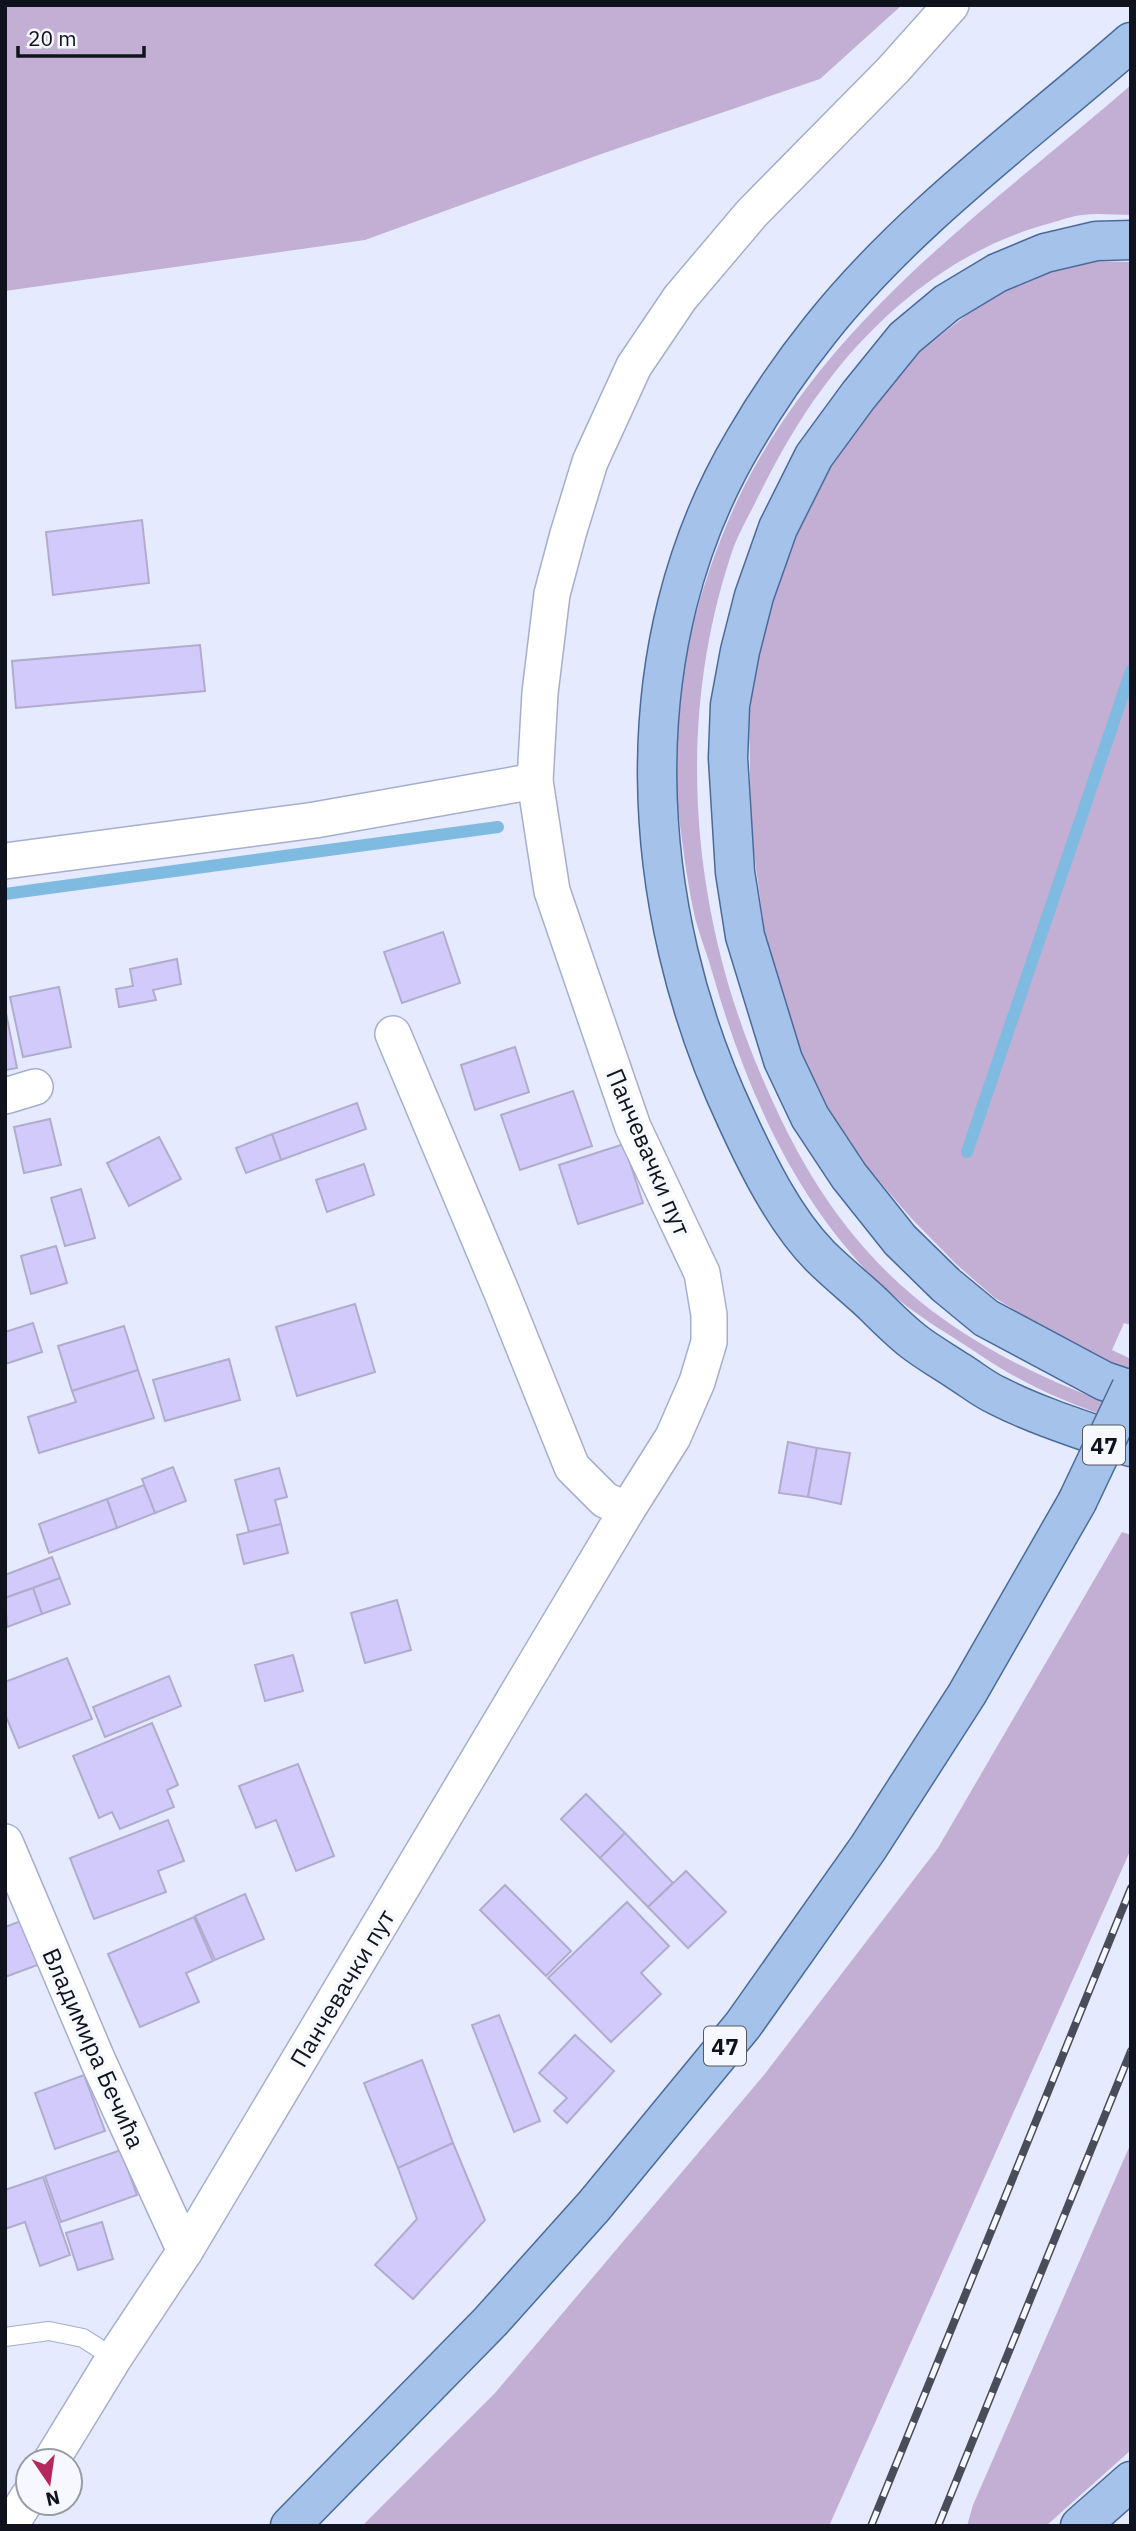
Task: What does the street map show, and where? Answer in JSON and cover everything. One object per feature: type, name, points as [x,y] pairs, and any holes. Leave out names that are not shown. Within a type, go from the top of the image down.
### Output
[{"type":"main road","points":[[1131,42],[961,188],[888,255],[821,328],[779,387],[742,444],[706,516],[679,593],[656,741],[658,824],[667,907],[682,968],[699,1026],[725,1095],[754,1157],[783,1207],[817,1253],[913,1341],[992,1394],[1028,1410],[1131,1447]]},
{"type":"main road","points":[[1131,240],[1096,241],[1045,253],[997,273],[947,303],[905,338],[858,396],[814,456],[778,528],[754,596],[740,651],[730,705],[728,758],[735,872],[745,936],[783,1060],[810,1117],[849,1177],[900,1240],[946,1285],[986,1318],[1104,1381],[1131,1389]]},
{"type":"main road","name":"47","points":[[290,2526],[491,2321],[594,2206],[743,2025],[868,1848],[967,1694],[1077,1502],[1131,1389]]},
{"type":"main road","points":[[1080,2526],[1131,2481]]},
{"type":"street","name":"Панчевачки пут","points":[[60,2447],[114,2358],[185,2251],[626,1510],[673,1437],[697,1382],[709,1342],[709,1315],[702,1273],[633,1127],[552,891],[535,781],[540,693],[552,594],[590,462],[634,366],[680,298],[752,214],[893,70],[951,5]]},
{"type":"street","points":[[5,861],[315,820],[535,781]]},
{"type":"street","points":[[393,1034],[572,1467],[605,1500],[626,1510]]},
{"type":"street","name":"Владимира Бечића","points":[[5,1842],[98,2061],[185,2251]]},
{"type":"lane","points":[[5,2337],[49,2331],[83,2338],[114,2358]]},
{"type":"shaded area","points":[[5,5],[902,5],[820,79],[604,153],[365,240],[5,291]]},
{"type":"shaded area","points":[[1131,85],[1131,215],[1088,214],[1066,218],[1019,233],[959,262],[931,280],[880,322],[823,387],[773,468],[734,546],[715,612],[703,678],[697,746],[698,813],[705,880],[718,947],[737,1012],[761,1075],[798,1152],[827,1200],[881,1266],[936,1314],[997,1353],[1030,1370],[1131,1411],[1131,1425],[1033,1386],[919,1315],[886,1290],[866,1270],[814,1204],[772,1132],[725,1015],[693,906],[673,765],[675,720],[688,644],[711,566],[741,493],[795,404],[836,352],[880,303],[978,214]]},
{"type":"shaded area","points":[[1098,261],[1131,262],[1131,1325],[1124,1323],[1112,1350],[1131,1359],[1131,1373],[1095,1359],[995,1298],[956,1264],[911,1218],[868,1168],[828,1109],[800,1051],[765,935],[751,831],[749,718],[760,626],[796,531],[826,470],[869,409],[913,357],[988,298],[1044,274]]},
{"type":"shaded area","points":[[1122,1532],[1131,1535],[1131,1849],[829,2526],[362,2526],[495,2393],[764,2075],[938,1848]]},
{"type":"shaded area","points":[[1131,2143],[1131,2450],[1046,2526],[967,2526],[973,2505]]},
{"type":"building","points":[[142,520],[149,583],[53,595],[46,532]]},
{"type":"building","points":[[200,645],[205,691],[16,708],[12,661]]},
{"type":"building","points":[[443,932],[460,983],[402,1003],[384,952]]},
{"type":"building","points":[[177,959],[181,984],[153,990],[156,1000],[119,1007],[116,989],[133,986],[130,969]]},
{"type":"building","points":[[59,987],[71,1047],[23,1057],[10,997]]},
{"type":"building","points":[[5,1008],[17,1068],[5,1070]]},
{"type":"building","points":[[515,1047],[529,1092],[475,1110],[461,1065]]},
{"type":"building","points":[[573,1091],[592,1146],[520,1170],[501,1115]]},
{"type":"building","points":[[357,1103],[366,1129],[281,1160],[272,1134]]},
{"type":"building","points":[[50,1119],[61,1165],[24,1173],[14,1127]]},
{"type":"building","points":[[272,1134],[281,1160],[246,1173],[236,1148]]},
{"type":"building","points":[[159,1137],[181,1179],[129,1206],[107,1163]]},
{"type":"building","points":[[624,1144],[643,1203],[578,1224],[559,1165]]},
{"type":"building","points":[[364,1164],[374,1195],[327,1212],[316,1180]]},
{"type":"building","points":[[81,1189],[95,1238],[65,1246],[51,1198]]},
{"type":"building","points":[[56,1246],[67,1283],[31,1294],[21,1256]]},
{"type":"building","points":[[355,1304],[375,1372],[297,1396],[276,1327]]},
{"type":"building","points":[[33,1323],[42,1352],[5,1364],[5,1332]]},
{"type":"building","points":[[124,1326],[138,1370],[72,1391],[58,1346]]},
{"type":"building","points":[[229,1359],[240,1400],[165,1421],[153,1380]]},
{"type":"building","points":[[138,1370],[154,1418],[39,1453],[28,1417],[76,1402],[72,1391]]},
{"type":"building","points":[[788,1442],[817,1448],[808,1497],[779,1493]]},
{"type":"building","points":[[817,1448],[850,1453],[841,1504],[808,1497]]},
{"type":"building","points":[[173,1467],[186,1501],[155,1513],[142,1479]]},
{"type":"building","points":[[279,1468],[287,1497],[275,1500],[281,1524],[249,1532],[235,1480]]},
{"type":"building","points":[[144,1485],[155,1513],[117,1528],[107,1499]]},
{"type":"building","points":[[107,1499],[117,1528],[49,1553],[39,1524]]},
{"type":"building","points":[[281,1524],[288,1553],[244,1564],[237,1535]]},
{"type":"building","points":[[52,1557],[60,1578],[5,1598],[5,1575]]},
{"type":"building","points":[[60,1578],[70,1604],[42,1614],[33,1588]]},
{"type":"building","points":[[33,1588],[42,1614],[7,1627],[5,1598]]},
{"type":"building","points":[[397,1600],[411,1650],[365,1663],[351,1613]]},
{"type":"building","points":[[293,1655],[303,1691],[265,1701],[255,1665]]},
{"type":"building","points":[[67,1658],[92,1719],[19,1748],[5,1714],[5,1682]]},
{"type":"building","points":[[169,1676],[181,1706],[105,1737],[93,1707]]},
{"type":"building","points":[[152,1723],[178,1785],[167,1790],[174,1807],[120,1829],[112,1812],[99,1818],[73,1756]]},
{"type":"building","points":[[298,1764],[334,1856],[296,1871],[276,1820],[256,1828],[239,1786]]},
{"type":"building","points":[[586,1794],[625,1833],[600,1858],[561,1819]]},
{"type":"building","points":[[168,1820],[184,1861],[158,1871],[166,1892],[94,1919],[70,1858]]},
{"type":"building","points":[[625,1833],[673,1883],[648,1907],[600,1858]]},
{"type":"building","points":[[686,1871],[726,1912],[688,1948],[648,1907]]},
{"type":"building","points":[[505,1885],[571,1951],[546,1976],[480,1910]]},
{"type":"building","points":[[245,1894],[264,1939],[215,1960],[195,1916]]},
{"type":"building","points":[[627,1902],[669,1946],[641,1973],[661,1994],[611,2042],[548,1978]]},
{"type":"building","points":[[35,1916],[51,1960],[5,1977],[5,1927]]},
{"type":"building","points":[[194,1917],[213,1961],[186,1973],[199,2002],[140,2027],[108,1954]]},
{"type":"building","points":[[499,2015],[540,2121],[514,2132],[472,2025]]},
{"type":"building","points":[[575,2035],[614,2071],[567,2123],[554,2111],[567,2098],[539,2073]]},
{"type":"building","points":[[422,2060],[453,2143],[398,2168],[364,2083]]},
{"type":"building","points":[[84,2075],[105,2131],[55,2149],[35,2093]]},
{"type":"building","points":[[453,2143],[485,2220],[413,2299],[375,2265],[417,2219],[398,2168]]},
{"type":"building","points":[[121,2150],[137,2195],[61,2222],[45,2176]]},
{"type":"building","points":[[43,2177],[70,2255],[40,2266],[25,2222],[5,2229],[5,2190]]},
{"type":"building","points":[[102,2222],[113,2259],[78,2270],[66,2233]]},
{"type":"waterway","points":[[967,1152],[1131,671]]},
{"type":"waterway","points":[[5,894],[498,827]]},
{"type":"railway","points":[[871,2526],[1131,1888]]},
{"type":"railway","points":[[938,2526],[1131,2051]]}]
